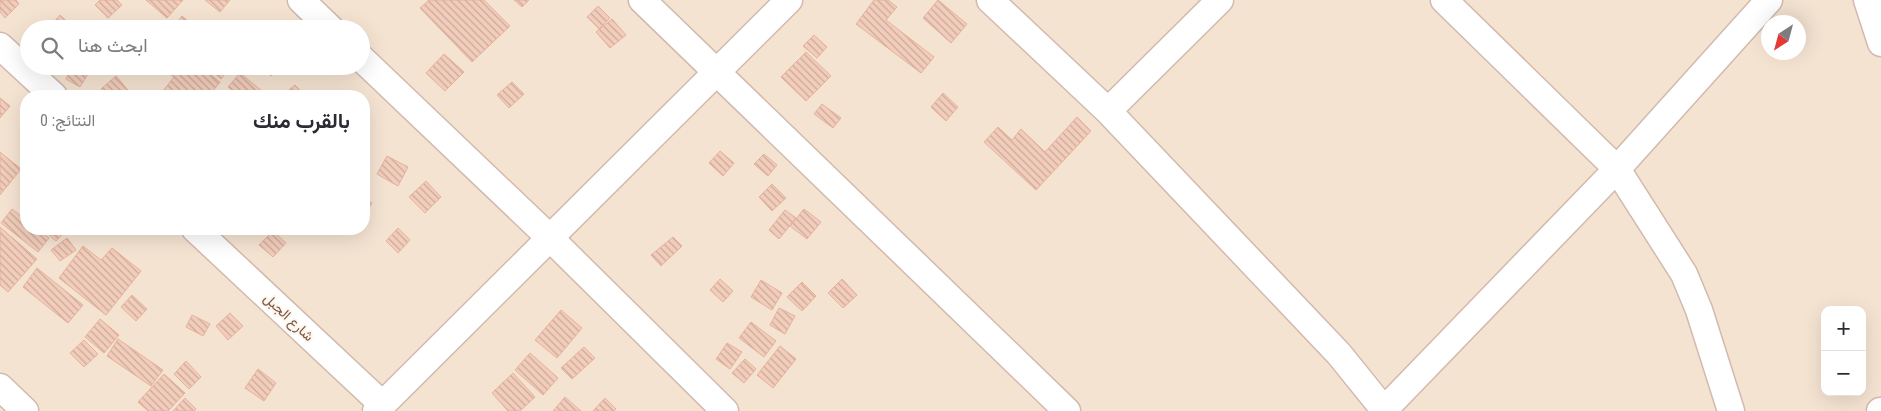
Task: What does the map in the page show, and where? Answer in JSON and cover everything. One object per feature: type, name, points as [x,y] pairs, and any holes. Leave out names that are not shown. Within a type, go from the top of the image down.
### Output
[{"type":"street","points":[[301,0],[322,20]]},
{"type":"street","points":[[642,0],[1067,411]]},
{"type":"street","points":[[380,408],[789,0]]},
{"type":"street","points":[[990,0],[1108,111],[1339,354],[1384,410],[1617,169],[1769,0]]},
{"type":"street","points":[[1108,111],[1220,0]]},
{"type":"street","points":[[1444,0],[1617,169],[1684,274],[1698,310],[1731,411]]},
{"type":"street","points":[[1867,0],[1881,43]]},
{"type":"street","points":[[0,46],[20,65]]},
{"type":"street","points":[[370,67],[550,238],[725,411]]},
{"type":"street","points":[[31,75],[48,90]]},
{"type":"street","name":"شارع الجبل","points":[[201,235],[380,408]]},
{"type":"street","points":[[0,388],[25,411]]},
{"type":"shaded area","points":[[0,0],[1881,0],[1881,411],[0,411]]},
{"type":"building","points":[[0,0],[16,0],[19,4],[5,18],[0,12]]},
{"type":"building","points":[[100,0],[117,0],[122,5],[108,18],[95,5]]},
{"type":"building","points":[[146,0],[183,0],[167,18]]},
{"type":"building","points":[[205,0],[230,0],[220,12]]},
{"type":"building","points":[[429,0],[484,0],[510,26],[472,62],[420,8]]},
{"type":"building","points":[[514,0],[529,0],[522,7]]},
{"type":"building","points":[[874,0],[888,0],[897,7],[886,20],[934,57],[921,73],[856,24]]},
{"type":"building","points":[[938,0],[967,24],[951,43],[923,18]]},
{"type":"building","points":[[598,6],[610,18],[599,29],[587,17]]},
{"type":"building","points":[[60,15],[65,20],[56,20]]},
{"type":"building","points":[[182,16],[187,20],[179,20]]},
{"type":"building","points":[[612,19],[626,35],[610,48],[596,32]]},
{"type":"building","points":[[814,35],[827,47],[817,58],[803,46]]},
{"type":"building","points":[[806,52],[831,76],[806,101],[781,77]]},
{"type":"building","points":[[444,54],[464,72],[445,91],[426,73]]},
{"type":"building","points":[[68,75],[87,75],[80,87],[66,79]]},
{"type":"building","points":[[171,75],[211,75],[220,82],[214,90],[164,90],[174,77]]},
{"type":"building","points":[[238,75],[242,75],[261,90],[232,90],[228,87]]},
{"type":"building","points":[[116,76],[128,90],[102,90]]},
{"type":"building","points":[[512,82],[524,94],[509,108],[497,95]]},
{"type":"building","points":[[295,85],[300,90],[289,90]]},
{"type":"building","points":[[943,93],[958,107],[946,121],[931,107]]},
{"type":"building","points":[[0,98],[10,106],[0,118]]},
{"type":"building","points":[[822,104],[841,118],[833,128],[814,114]]},
{"type":"building","points":[[1077,117],[1091,131],[1036,190],[984,142],[998,127],[1012,140],[1021,129],[1045,152]]},
{"type":"building","points":[[720,151],[734,163],[723,176],[709,163]]},
{"type":"building","points":[[0,152],[20,168],[20,170],[0,195]]},
{"type":"building","points":[[764,154],[777,165],[768,176],[754,164]]},
{"type":"building","points":[[387,156],[408,167],[398,186],[377,174]]},
{"type":"building","points":[[426,181],[441,197],[425,213],[409,197]]},
{"type":"building","points":[[772,184],[786,198],[772,211],[759,197]]},
{"type":"building","points":[[12,209],[20,215],[20,235],[45,235],[49,238],[38,252],[1,223]]},
{"type":"building","points":[[804,209],[821,222],[807,239],[790,226]]},
{"type":"building","points":[[785,210],[796,218],[779,239],[769,230]]},
{"type":"building","points":[[0,227],[37,259],[8,292],[0,285]]},
{"type":"building","points":[[398,228],[410,240],[398,253],[386,241]]},
{"type":"building","points":[[49,235],[62,235],[56,241]]},
{"type":"building","points":[[269,235],[277,235],[286,243],[273,257],[259,245]]},
{"type":"building","points":[[673,237],[682,246],[661,266],[651,255]]},
{"type":"building","points":[[67,238],[76,250],[60,261],[51,250]]},
{"type":"building","points":[[83,246],[101,260],[112,248],[141,271],[106,315],[59,278]]},
{"type":"building","points":[[37,268],[83,305],[68,323],[23,287]]},
{"type":"building","points":[[720,279],[733,291],[723,302],[710,290]]},
{"type":"building","points":[[842,279],[857,295],[843,308],[828,293]]},
{"type":"building","points":[[761,280],[782,293],[772,310],[751,297]]},
{"type":"building","points":[[802,282],[816,296],[802,311],[787,297]]},
{"type":"building","points":[[132,295],[147,309],[136,321],[121,307]]},
{"type":"building","points":[[779,308],[795,316],[785,334],[770,325]]},
{"type":"building","points":[[561,310],[582,328],[557,358],[535,340]]},
{"type":"building","points":[[230,313],[243,326],[228,340],[216,326]]},
{"type":"building","points":[[192,315],[210,324],[203,336],[186,327]]},
{"type":"building","points":[[100,319],[119,335],[104,353],[85,337]]},
{"type":"building","points":[[751,322],[776,341],[764,357],[739,338]]},
{"type":"building","points":[[118,339],[163,370],[151,386],[107,356]]},
{"type":"building","points":[[84,340],[98,354],[84,367],[70,353]]},
{"type":"building","points":[[727,343],[742,352],[730,369],[716,359]]},
{"type":"building","points":[[780,346],[796,359],[773,388],[757,375]]},
{"type":"building","points":[[584,347],[595,358],[572,379],[561,368]]},
{"type":"building","points":[[530,353],[558,378],[543,395],[515,370]]},
{"type":"building","points":[[745,359],[756,369],[744,383],[732,373]]},
{"type":"building","points":[[186,361],[201,377],[189,389],[174,374]]},
{"type":"building","points":[[258,369],[276,383],[264,401],[245,388]]},
{"type":"building","points":[[513,373],[535,397],[520,411],[508,411],[492,393]]},
{"type":"building","points":[[164,374],[185,393],[168,411],[148,411],[138,402]]},
{"type":"building","points":[[565,397],[581,411],[553,411]]},
{"type":"building","points":[[185,398],[196,409],[194,411],[173,411]]},
{"type":"building","points":[[605,398],[616,409],[614,411],[593,411]]}]
